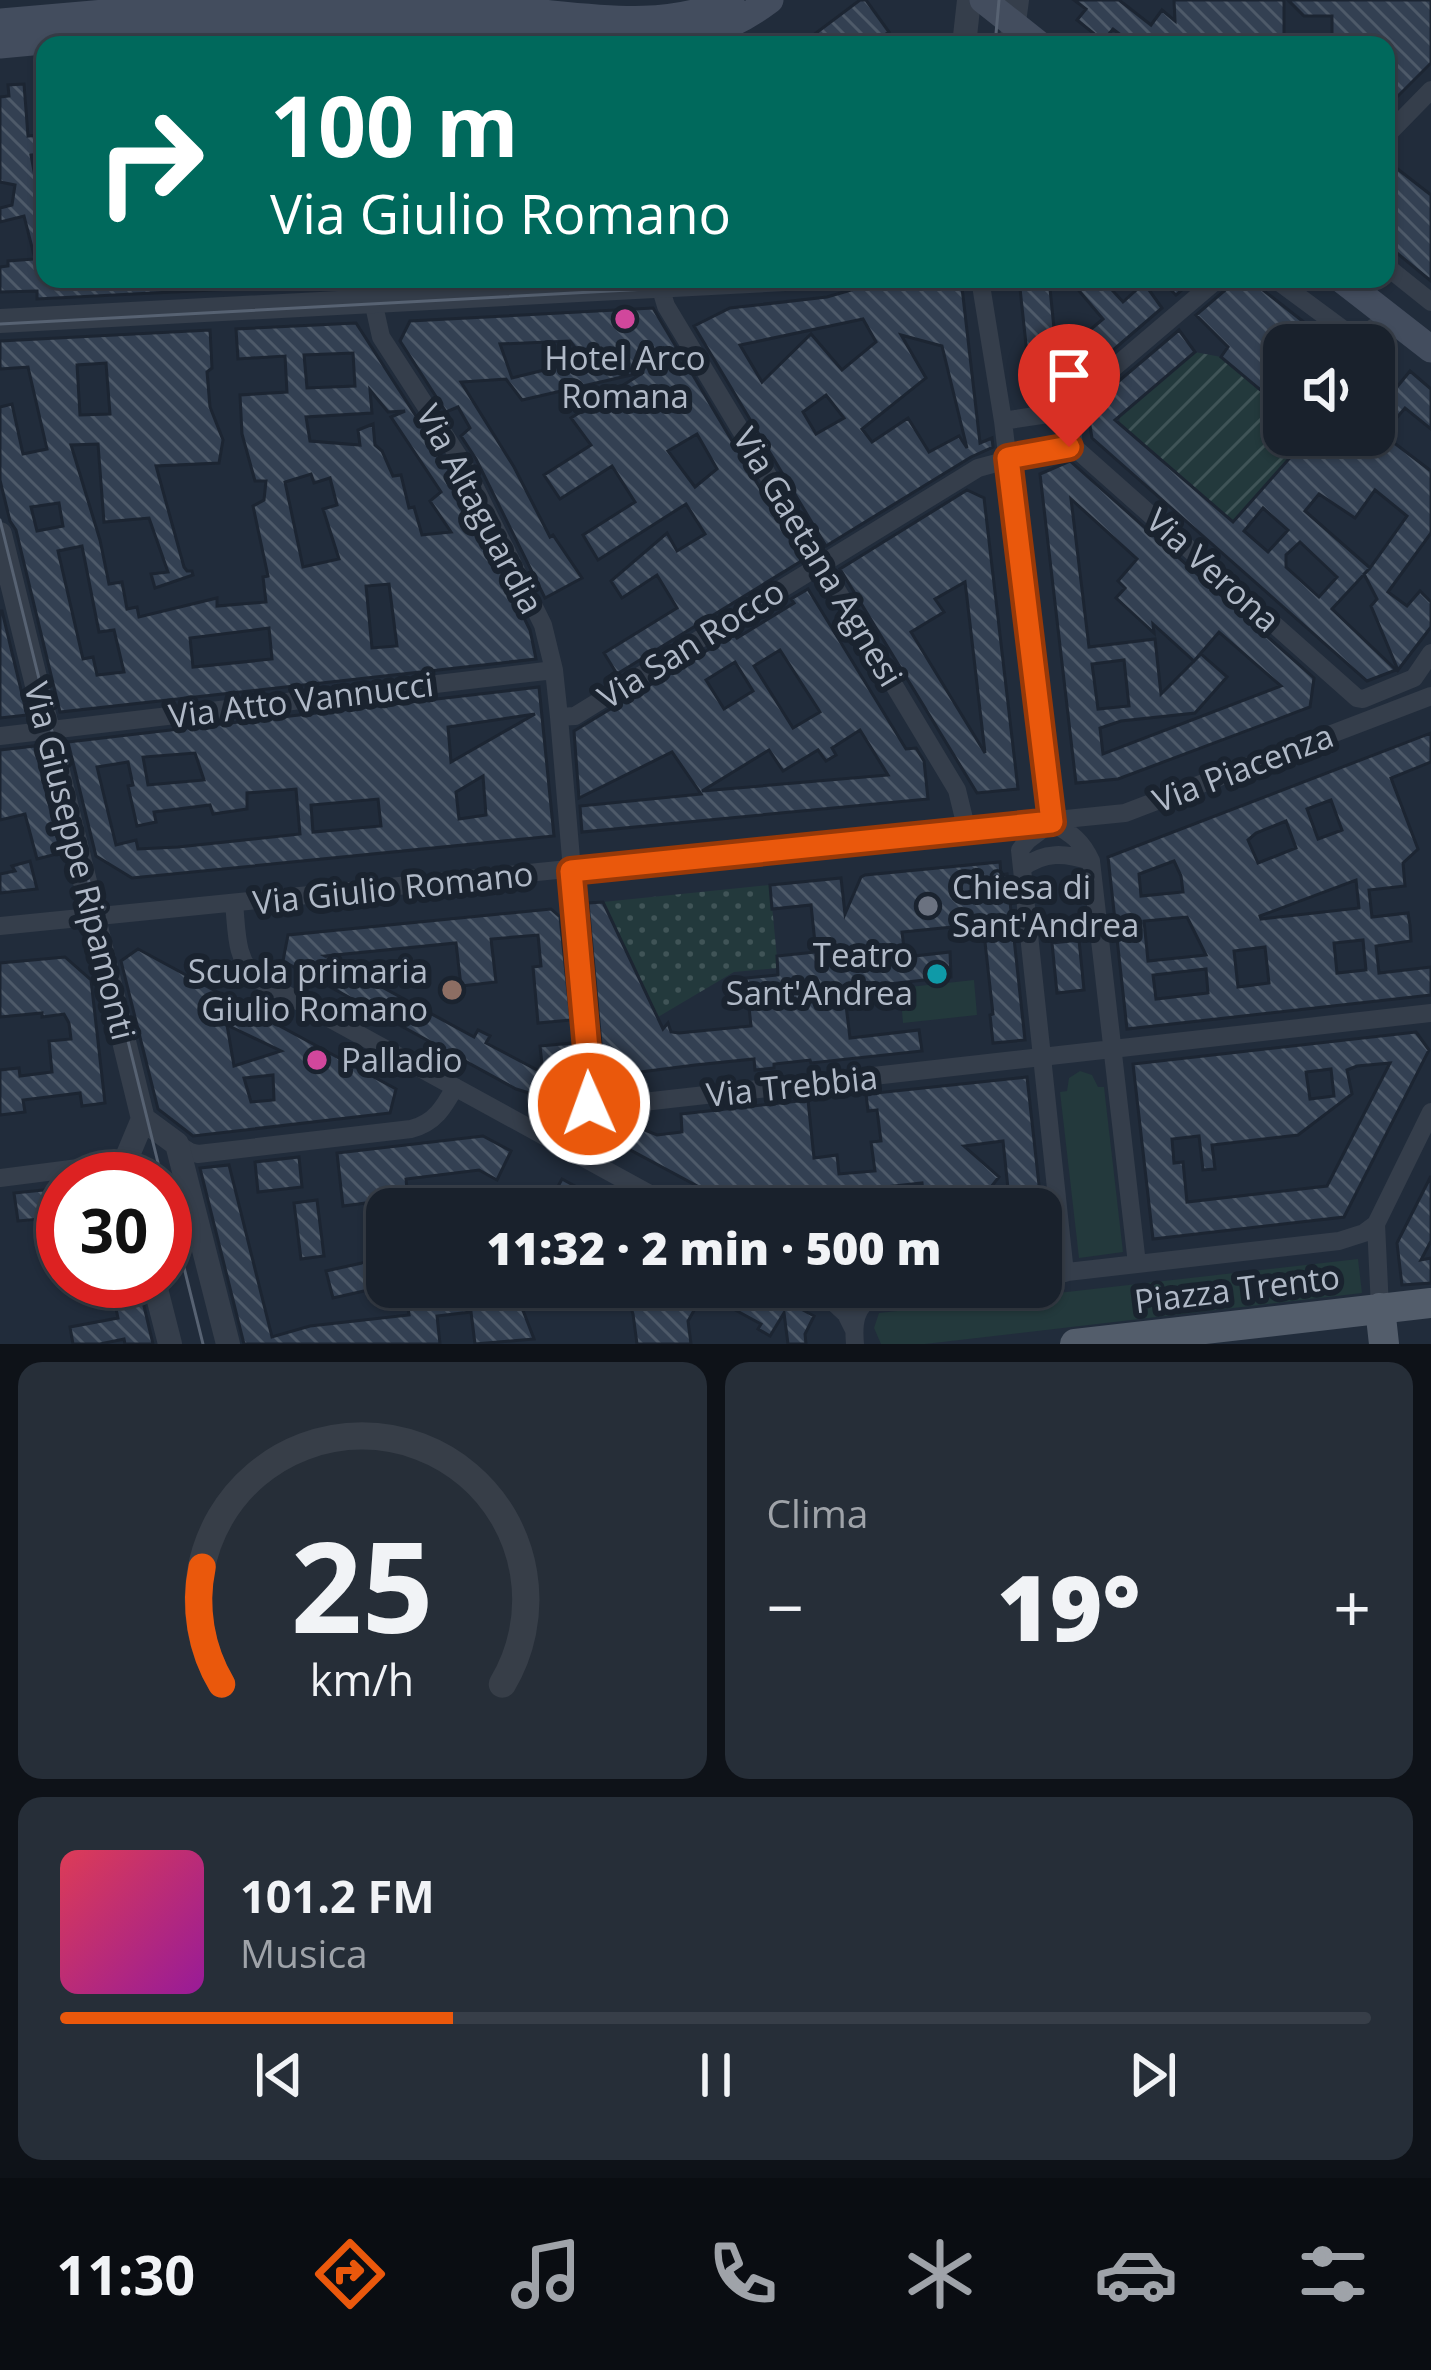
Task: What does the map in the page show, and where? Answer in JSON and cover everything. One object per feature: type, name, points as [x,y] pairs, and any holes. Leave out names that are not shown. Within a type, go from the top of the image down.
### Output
[{"type":"main road","points":[[0,22],[117,6],[269,4],[659,20],[700,13],[731,0]]},
{"type":"main road","points":[[695,36],[731,24],[770,0]]},
{"type":"main road","points":[[983,0],[1014,14],[1040,36]]},
{"type":"main road","points":[[59,36],[269,4]]},
{"type":"main road","points":[[503,14],[604,36]]},
{"type":"main road","points":[[0,45],[36,40]]},
{"type":"main road","points":[[1352,288],[1431,350]]},
{"type":"main road","points":[[1384,1344],[1378,1295],[1431,1303]]},
{"type":"main road","name":"Piazza Trento","points":[[1075,1344],[1378,1295]]},
{"type":"street","points":[[965,36],[969,0]]},
{"type":"street","points":[[1395,127],[1431,90]]},
{"type":"street","points":[[1395,273],[1431,302]]},
{"type":"street","points":[[0,320],[624,288]]},
{"type":"street","name":"Via Gaetana Agnesi","points":[[661,288],[666,306],[958,790],[967,831]]},
{"type":"street","points":[[982,288],[1004,421],[1052,822]]},
{"type":"street","points":[[1004,421],[1070,405],[1207,288]]},
{"type":"street","points":[[1287,288],[1348,333],[1375,328],[1388,316]]},
{"type":"street","name":"Via Altaguardia","points":[[373,302],[381,337],[464,465],[543,625],[559,718],[591,1094],[585,1111]]},
{"type":"street","points":[[0,310],[63,307],[82,316]]},
{"type":"street","points":[[1008,458],[1074,447],[1070,405]]},
{"type":"street","name":"Via Verona","points":[[1074,447],[1349,690]]},
{"type":"street","name":"Via San Rocco","points":[[559,718],[575,716],[979,468],[1008,458]]},
{"type":"street","name":"Via Giuseppe Ripamonti","points":[[0,534],[143,1119]]},
{"type":"street","name":"Via Piacenza","points":[[1349,690],[1363,699],[1414,678],[1429,664]]},
{"type":"street","name":"Via Atto Vannucci","points":[[0,736],[554,670]]},
{"type":"street","name":"Via Piacenza","points":[[1052,822],[1125,813],[1431,696]]},
{"type":"street","points":[[1052,822],[1076,836],[1091,861],[1137,1264]]},
{"type":"street","points":[[1052,822],[1020,850],[1065,1273]]},
{"type":"street","name":"Via Giulio Romano","points":[[0,926],[1052,822]]},
{"type":"street","points":[[1022,868],[1054,854],[1091,861]]},
{"type":"street","points":[[234,903],[239,952],[252,975],[638,1188]]},
{"type":"street","points":[[1112,1050],[1431,1013]]},
{"type":"street","name":"Via Trebbia","points":[[585,1111],[1112,1050]]},
{"type":"street","points":[[133,1152],[143,1119],[198,1154],[411,1129],[438,1115],[454,1087]]},
{"type":"street","points":[[562,1147],[585,1111]]},
{"type":"street","points":[[1376,1224],[1431,1112]]},
{"type":"street","points":[[177,1144],[228,1344]]},
{"type":"street","points":[[0,1178],[36,1176]]},
{"type":"street","name":"Piazza Trento","points":[[1062,1273],[1339,1241],[1376,1224]]},
{"type":"street","name":"Piazza Trento","points":[[1376,1224],[1378,1295]]},
{"type":"street","name":"Piazza Trento","points":[[1339,1241],[1362,1252],[1378,1295]]},
{"type":"street","points":[[161,1308],[170,1344]]},
{"type":"street","points":[[840,1308],[855,1337]]},
{"type":"street","points":[[855,1337],[861,1308]]},
{"type":"green space","points":[[1195,352],[1221,357],[1263,391],[1263,456],[1291,456],[1233,522],[1119,424],[1120,416]]},
{"type":"green space","points":[[770,885],[778,968],[734,972],[658,1017],[603,902]]},
{"type":"green space","points":[[974,980],[977,1015],[903,1023],[900,988]]},
{"type":"green space","points":[[1080,1071],[1104,1087],[1123,1252],[1079,1258],[1060,1092],[1067,1091],[1069,1078]]},
{"type":"green space","points":[[1358,1259],[1362,1293],[925,1344],[881,1344],[874,1328],[879,1313],[924,1308],[1062,1308],[1062,1292]]},
{"type":"building","points":[[860,0],[866,0],[889,32],[883,36],[812,36]]},
{"type":"building","points":[[1074,0],[1119,0],[1151,25],[1162,10],[1175,21],[1174,0],[1284,0],[1284,36],[1122,36],[1113,29],[1107,36],[1097,36],[1077,20],[1086,9]]},
{"type":"building","points":[[1288,0],[1431,0],[1431,63],[1395,99],[1395,36],[1332,36],[1332,16],[1304,16]]},
{"type":"building","points":[[24,84],[28,136],[36,135],[36,155],[31,155],[36,181],[36,288],[230,289],[37,299],[37,291],[0,292],[0,267],[8,266],[8,261],[35,259],[24,216],[0,222],[0,208],[12,205],[15,185],[0,182],[0,97],[9,96],[8,85]]},
{"type":"building","points":[[1395,167],[1431,195],[1431,281],[1395,251]]},
{"type":"building","points":[[858,288],[962,288],[980,443],[992,438],[993,447],[826,546],[694,326],[730,308],[827,297]],"holes":[[[863,319],[876,342],[842,370],[811,334],[762,382],[740,345]],[[901,335],[942,346],[967,448],[959,436],[929,452],[908,418],[872,442],[862,429],[926,378]],[[826,395],[844,418],[816,434],[803,412]]]},
{"type":"building","points":[[1020,288],[1050,288],[1057,358],[1103,319],[1077,288],[1110,288],[1123,302],[1138,288],[1148,288],[1162,308],[1062,394],[1049,399],[1031,391]]},
{"type":"building","points":[[1228,288],[1260,288],[1306,324],[1263,324],[1263,392],[1221,357],[1228,347],[1196,315]]},
{"type":"building","points":[[653,308],[803,560],[617,674],[604,653],[677,608],[657,575],[622,598],[611,581],[667,533],[677,551],[705,534],[686,504],[598,560],[583,535],[635,502],[612,466],[560,499],[544,475],[591,445],[571,418],[644,372],[522,400],[506,379],[461,382],[514,467],[550,537],[582,578],[545,598],[461,436],[470,428],[458,407],[446,412],[400,341],[410,321]],"holes":[[[570,341],[585,360],[512,378],[500,344]],[[697,434],[717,469],[695,487],[668,451]]]},
{"type":"building","points":[[356,323],[452,472],[530,630],[536,659],[60,712],[0,480],[0,407],[12,404],[23,454],[47,449],[28,367],[0,369],[0,341],[210,330],[212,368],[207,372],[210,407],[223,440],[219,463],[156,466],[184,567],[193,575],[155,588],[151,574],[168,572],[149,518],[104,522],[98,444],[71,445],[109,584],[122,582],[127,609],[137,607],[139,617],[217,598],[217,606],[266,602],[263,577],[268,576],[253,506],[264,500],[266,481],[255,481],[242,434],[240,395],[287,392],[285,356],[238,359],[236,329]],"holes":[[[353,353],[355,386],[307,388],[304,355]],[[106,363],[110,414],[80,415],[77,365]],[[370,390],[388,412],[405,411],[391,417],[441,492],[430,501],[451,532],[422,535],[401,475],[393,476],[375,445],[373,424],[358,430],[360,445],[310,441],[306,417],[372,413]],[[311,474],[314,483],[330,478],[337,505],[323,509],[339,559],[303,567],[285,482]],[[59,503],[63,526],[37,531],[31,507]],[[82,546],[99,632],[114,630],[124,672],[97,675],[93,657],[83,659],[58,551]],[[389,584],[397,646],[372,648],[366,586]],[[269,628],[272,659],[193,667],[190,638]]]},
{"type":"building","points":[[1179,330],[1195,352],[1115,420],[1233,522],[1291,456],[1395,456],[1395,444],[1431,471],[1431,533],[1388,592],[1407,606],[1420,591],[1431,602],[1431,627],[1398,670],[1371,606],[1377,599],[1364,574],[1332,609],[1396,670],[1367,681],[1092,438],[1087,408]],"holes":[[[1375,490],[1407,516],[1370,568],[1305,511],[1319,494],[1355,518]],[[1263,508],[1288,530],[1268,552],[1244,531]],[[1300,542],[1337,577],[1319,597],[1286,567],[1286,555]]]},
{"type":"building","points":[[1410,371],[1431,389],[1431,429],[1405,408],[1395,420],[1395,390]]},
{"type":"building","points":[[1070,461],[1314,678],[1310,707],[1118,779],[1076,783],[1040,474]],"holes":[[[1071,499],[1137,559],[1118,581],[1125,588],[1116,598],[1194,661],[1161,694],[1155,639],[1089,647]],[[1219,632],[1281,686],[1103,754],[1100,728],[1121,721],[1195,713],[1227,677],[1201,654],[1194,661]],[[1124,660],[1129,706],[1098,709],[1092,664]]]},
{"type":"building","points":[[967,490],[984,498],[1018,789],[977,793],[840,569]],"holes":[[[965,582],[985,753],[911,632],[944,612],[935,599]]]},
{"type":"building","points":[[808,589],[906,749],[916,748],[924,761],[928,799],[582,832],[580,806],[701,794],[672,752],[579,798],[574,731],[734,634],[737,638],[794,603],[791,599]],"holes":[[[780,650],[820,712],[793,728],[754,666]],[[735,662],[753,691],[724,709],[706,680]],[[860,730],[888,775],[702,791],[769,750],[783,771],[818,750],[826,761],[836,755],[832,748]]]},
{"type":"building","points":[[2,611],[27,715],[0,718]]},
{"type":"building","points":[[539,687],[554,836],[132,878],[96,856],[68,742]],"holes":[[[535,714],[451,762],[448,727]],[[195,753],[204,780],[148,785],[143,757]],[[128,762],[137,826],[156,822],[154,812],[210,805],[213,814],[247,809],[247,793],[296,789],[300,834],[178,847],[138,849],[136,840],[116,845],[97,767]],[[483,776],[486,815],[459,819],[456,792]],[[378,799],[381,826],[313,832],[311,805]]]},
{"type":"building","points":[[1431,733],[1431,762],[1391,778],[1418,849],[1403,863],[1405,886],[1369,890],[1372,917],[1408,913],[1410,925],[1411,941],[1376,946],[1379,973],[1431,967],[1431,995],[1127,1029],[1108,857]],"holes":[[[1331,800],[1342,830],[1318,839],[1307,809]],[[1286,821],[1296,848],[1258,863],[1248,840]],[[1174,861],[1183,892],[1141,896],[1139,874]],[[1356,880],[1359,908],[1260,916]],[[1187,917],[1206,955],[1148,961],[1144,921]],[[1363,940],[1366,970],[1337,973],[1334,943]],[[1265,947],[1269,983],[1238,987],[1234,951]],[[1206,969],[1208,993],[1156,999],[1153,975]]]},
{"type":"building","points":[[35,746],[61,853],[37,859],[25,814],[0,820],[0,750]]},
{"type":"building","points":[[30,861],[37,889],[0,893],[0,874]]},
{"type":"building","points":[[1000,862],[1001,875],[1007,874],[1025,1040],[993,1043],[983,924],[902,932],[905,957],[950,952],[951,977],[844,989],[850,1038],[919,1030],[922,1051],[774,1064],[774,1068],[755,1070],[754,1059],[695,1065],[632,1073],[633,1084],[605,1087],[588,903],[603,902],[663,1029],[668,1023],[671,1032],[679,1033],[751,1026],[746,978],[778,975],[777,956],[816,952],[811,905],[772,909],[770,885],[841,878],[845,914],[865,875]]},
{"type":"building","points":[[551,909],[560,917],[571,1020],[538,1023],[533,967],[541,966],[538,935],[491,939],[496,982],[461,986],[456,943],[325,956],[474,1037],[478,1030],[490,1036],[486,1043],[543,1073],[540,1046],[573,1043],[577,1092],[536,1095],[516,1089],[283,961],[288,935]]},
{"type":"building","points":[[1079,940],[1084,990],[1057,993],[1052,943]]},
{"type":"building","points":[[138,949],[396,1089],[390,1113],[193,1136],[158,1109],[121,961]],"holes":[[[227,1025],[281,1051],[234,1066]],[[273,1075],[274,1100],[251,1102],[244,1078]]]},
{"type":"building","points":[[65,957],[91,980],[105,1103],[82,1106],[80,1093],[23,1100],[25,1112],[0,1115],[0,1070],[19,1068],[20,1076],[52,1072],[49,1041],[71,1039],[64,1014],[0,1017],[0,963]]},
{"type":"building","points":[[1416,1032],[1429,1050],[1344,1217],[1153,1239],[1133,1064]],"holes":[[[1390,1063],[1327,1186],[1187,1202],[1183,1162],[1174,1163],[1172,1139],[1199,1136],[1203,1170],[1215,1169],[1212,1145],[1298,1135],[1352,1094],[1347,1070]],[[1331,1069],[1334,1096],[1310,1099],[1306,1072]]]},
{"type":"building","points":[[1027,1077],[1039,1188],[1008,1188],[1003,1141],[964,1146],[999,1177],[990,1188],[923,1188],[922,1183],[876,1188],[701,1188],[612,1140],[611,1122],[639,1119],[642,1129],[657,1135],[682,1132],[681,1114],[808,1100],[814,1158],[837,1155],[839,1174],[875,1171],[871,1142],[881,1141],[877,1110],[868,1111],[866,1094]]},
{"type":"building","points":[[483,1136],[511,1151],[497,1180],[479,1170],[406,1179],[407,1188],[366,1188],[366,1203],[343,1206],[337,1153]]},
{"type":"building","points":[[299,1157],[302,1187],[258,1192],[255,1162]]},
{"type":"building","points":[[229,1165],[272,1337],[310,1326],[409,1315],[408,1308],[522,1308],[534,1339],[475,1344],[471,1312],[437,1316],[440,1344],[244,1344],[200,1168]]},
{"type":"building","points":[[1431,1176],[1431,1241],[1421,1260],[1431,1258],[1431,1283],[1402,1285],[1397,1243]]},
{"type":"building","points":[[562,1179],[578,1188],[557,1188]]},
{"type":"building","points":[[36,1191],[36,1219],[18,1221],[14,1193]]},
{"type":"building","points":[[317,1200],[324,1256],[301,1259],[294,1203]]},
{"type":"building","points":[[366,1262],[366,1291],[333,1298],[326,1271]]},
{"type":"building","points":[[116,1308],[144,1308],[153,1344],[125,1344],[124,1339],[73,1344],[70,1327],[118,1318]]},
{"type":"building","points":[[631,1308],[695,1308],[688,1321],[691,1344],[637,1344]]},
{"type":"building","points":[[732,1308],[799,1308],[814,1316],[805,1334],[806,1344],[788,1344],[784,1313],[770,1336],[758,1329],[761,1324]]},
{"type":"tram line","points":[[996,36],[999,0]]},
{"type":"tram line","points":[[0,324],[666,288]]},
{"type":"tram line","points":[[0,520],[155,1152]]},
{"type":"tram line","points":[[192,1300],[203,1344]]},
{"type":"place","name":"Hotel Arco Romana","points":[[625,319]]},
{"type":"place","name":"Chiesa di Sant'Andrea","points":[[928,906]]},
{"type":"place","name":"Teatro Sant'Andrea","points":[[937,974]]},
{"type":"place","name":"Scuola primaria Giulio Romano","points":[[452,990]]},
{"type":"place","name":"Palladio","points":[[317,1060]]},
{"type":"route","points":[[589,1104],[571,871],[1052,822],[1008,458],[1069,447]]}]
